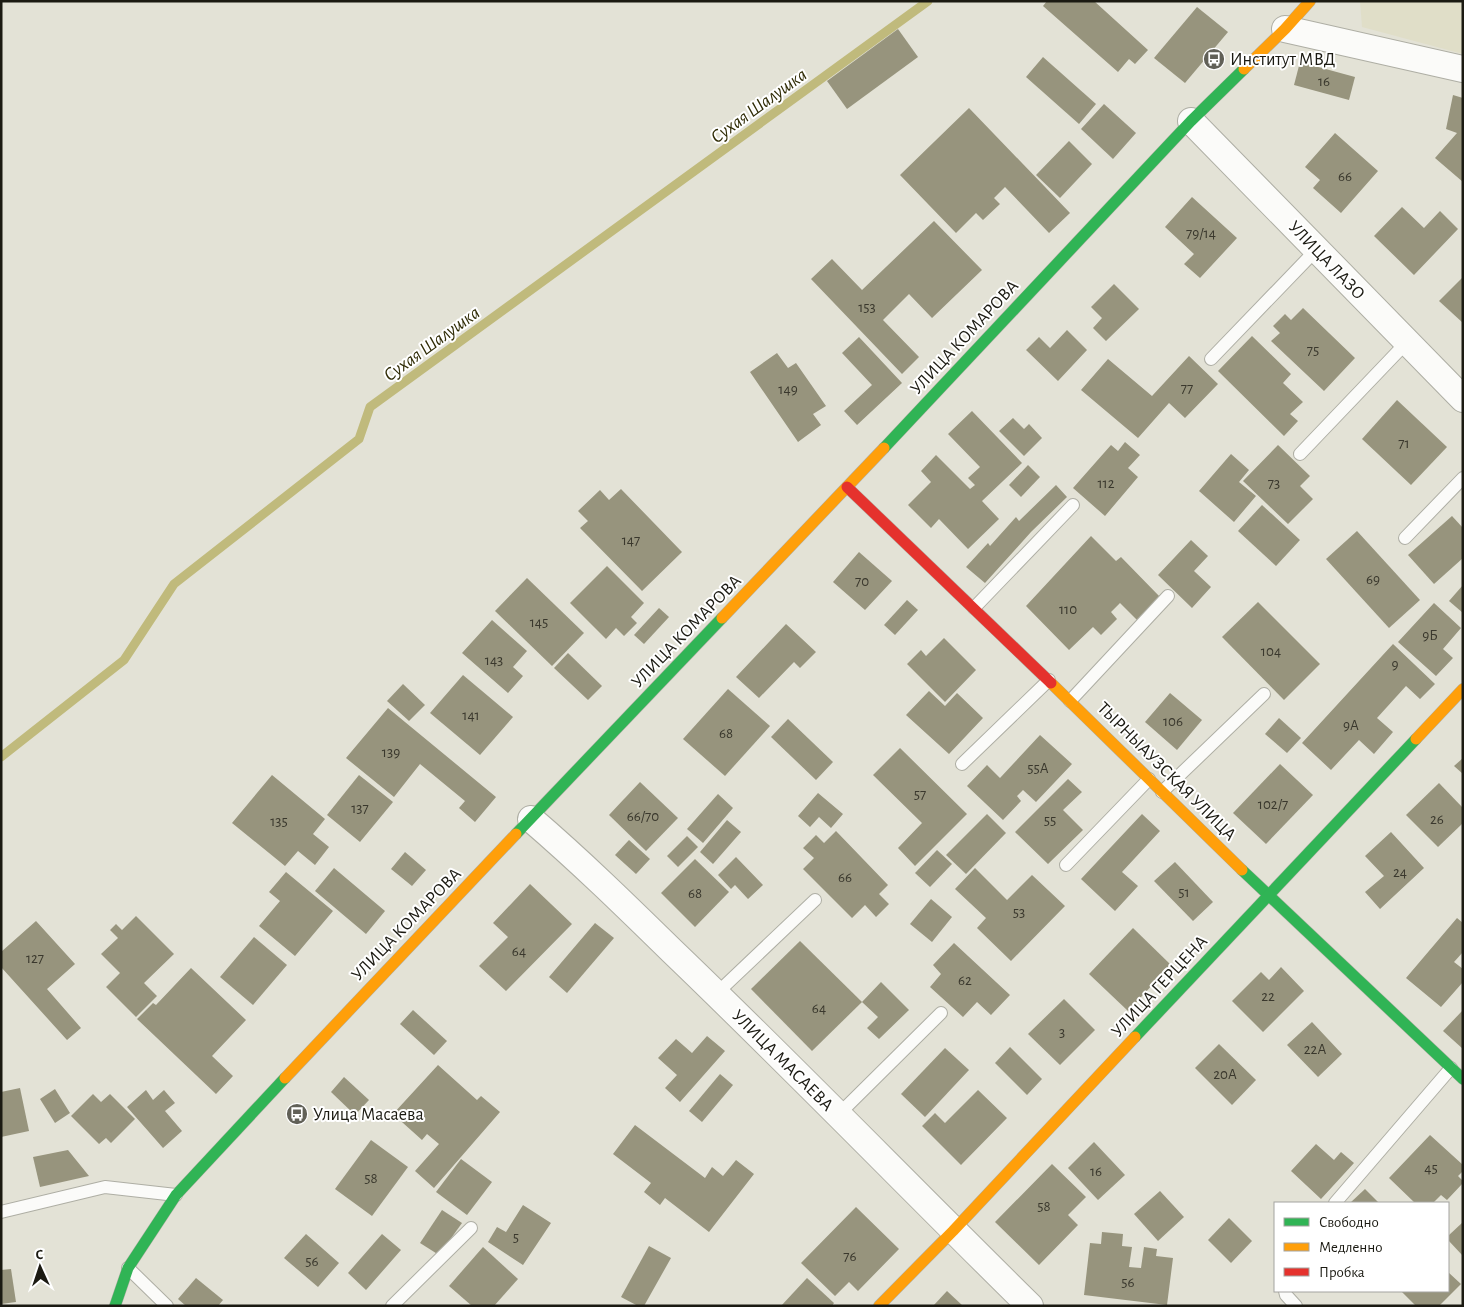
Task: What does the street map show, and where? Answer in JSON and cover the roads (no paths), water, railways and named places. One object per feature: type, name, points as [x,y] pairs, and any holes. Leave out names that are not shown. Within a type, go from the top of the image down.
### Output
[{"type":"main road","name":"УЛИЦА КОМАРОВА","points":[[115,1306],[128,1268],[176,1195],[346,1012],[848,487],[1191,121],[1285,29],[1310,1]]},
{"type":"main road","name":"ТЫРНЫАУЗСКАЯ УЛИЦА","points":[[848,487],[1049,680],[1269,896],[1463,1079]]},
{"type":"main road","name":"УЛИЦА ГЕРЦЕНА","points":[[879,1306],[1463,689]]},
{"type":"street","points":[[1285,29],[1463,69]]},
{"type":"street","name":"УЛИЦА ЛАЗО","points":[[1191,121],[1463,399]]},
{"type":"street","name":"УЛИЦА МАСАЕВА","points":[[531,819],[564,848],[716,994],[1030,1306]]},
{"type":"lane","points":[[1211,359],[1317,249]]},
{"type":"lane","points":[[1300,454],[1407,342]]},
{"type":"lane","points":[[1405,538],[1463,478]]},
{"type":"lane","points":[[974,608],[1073,505]]},
{"type":"lane","points":[[1070,701],[1168,596]]},
{"type":"lane","points":[[962,764],[1049,680]]},
{"type":"lane","points":[[1162,792],[1264,694]]},
{"type":"lane","points":[[1066,864],[1149,779]]},
{"type":"lane","points":[[716,994],[815,900]]},
{"type":"lane","points":[[838,1116],[941,1013]]},
{"type":"lane","points":[[1336,1202],[1451,1068]]},
{"type":"lane","points":[[1,1212],[105,1187],[176,1195]]},
{"type":"lane","points":[[392,1306],[471,1228]]},
{"type":"lane","points":[[128,1268],[167,1306]]},
{"type":"lane","points":[[1285,1292],[1296,1306]]},
{"type":"waterway","name":"Сухая Шалушка","points":[[1,757],[124,660],[174,584],[359,439],[370,407],[928,1]]},
{"type":"place","name":"Институт МВД","points":[[1214,59]]},
{"type":"place","name":"Улица Масаева","points":[[297,1114]]}]
